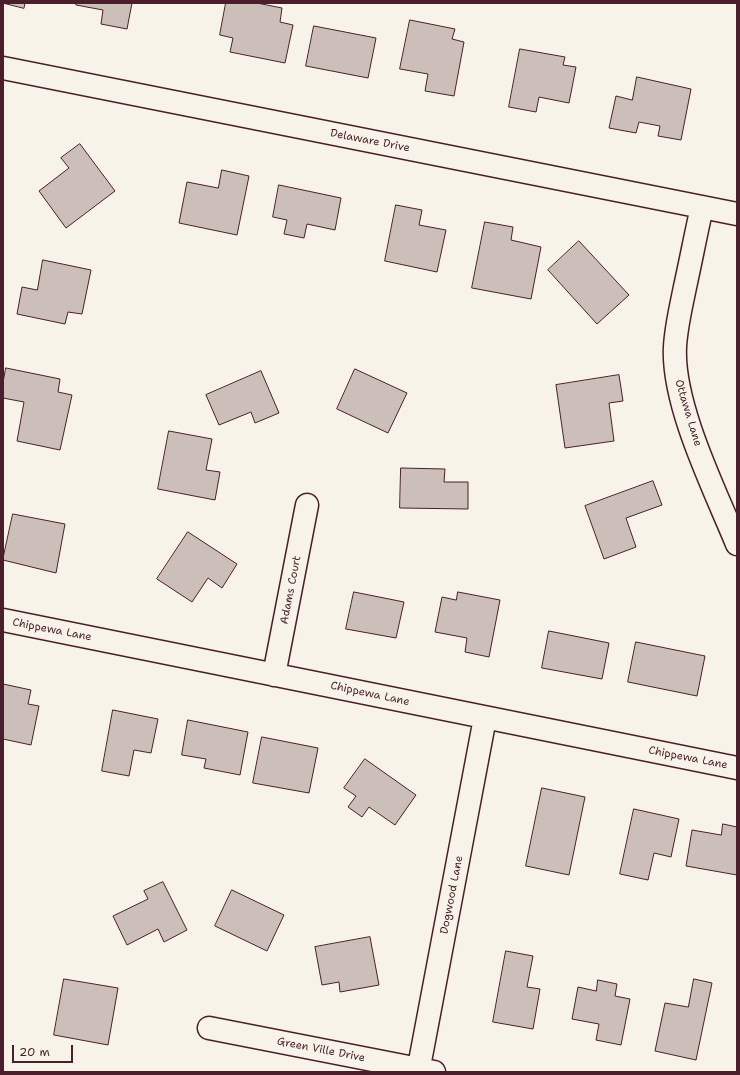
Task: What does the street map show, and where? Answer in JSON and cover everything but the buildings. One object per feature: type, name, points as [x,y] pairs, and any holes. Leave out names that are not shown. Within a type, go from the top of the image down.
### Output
[{"type":"street","name":"Delaware Drive","points":[[3,68],[737,214]]},
{"type":"street","name":"Ottawa Lane","points":[[702,207],[679,315],[675,348],[677,376],[684,406],[699,449],[737,544]]},
{"type":"street","name":"Adams Court","points":[[274,675],[308,505]]},
{"type":"street","name":"Chippewa Lane","points":[[3,620],[737,768]]},
{"type":"street","name":"Dogwood Lane","points":[[423,1071],[485,718]]},
{"type":"street","name":"Green Ville Drive","points":[[209,1028],[423,1071]]}]
